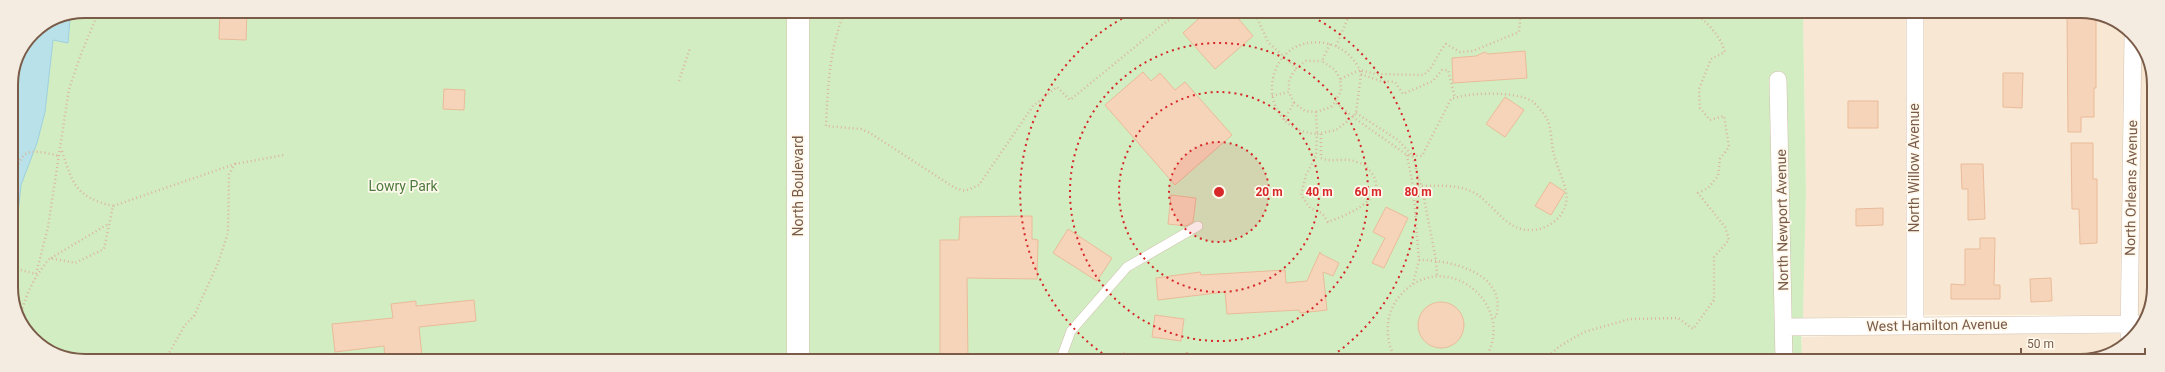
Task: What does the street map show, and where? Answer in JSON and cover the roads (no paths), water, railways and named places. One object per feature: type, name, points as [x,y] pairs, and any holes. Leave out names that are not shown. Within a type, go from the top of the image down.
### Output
[{"type":"street","name":"North Boulevard","points":[[798,18],[798,354]]},
{"type":"street","name":"North Willow Avenue","points":[[1914,18],[1914,325]]},
{"type":"street","name":"North Orleans Avenue","points":[[2133,44],[2134,324]]},
{"type":"street","name":"North Newport Avenue","points":[[1778,80],[1784,354]]},
{"type":"street","name":"West Hamilton Avenue","points":[[1784,327],[2134,324]]},
{"type":"lane","points":[[1063,354],[1071,331],[1127,267],[1198,226]]},
{"type":"water","points":[[70,20],[68,43],[53,40],[45,112],[37,143],[21,185],[18,213],[19,72],[23,59],[29,48],[38,38],[48,29]]},
{"type":"park label","name":"Lowry Park","points":[[403,186]]}]
